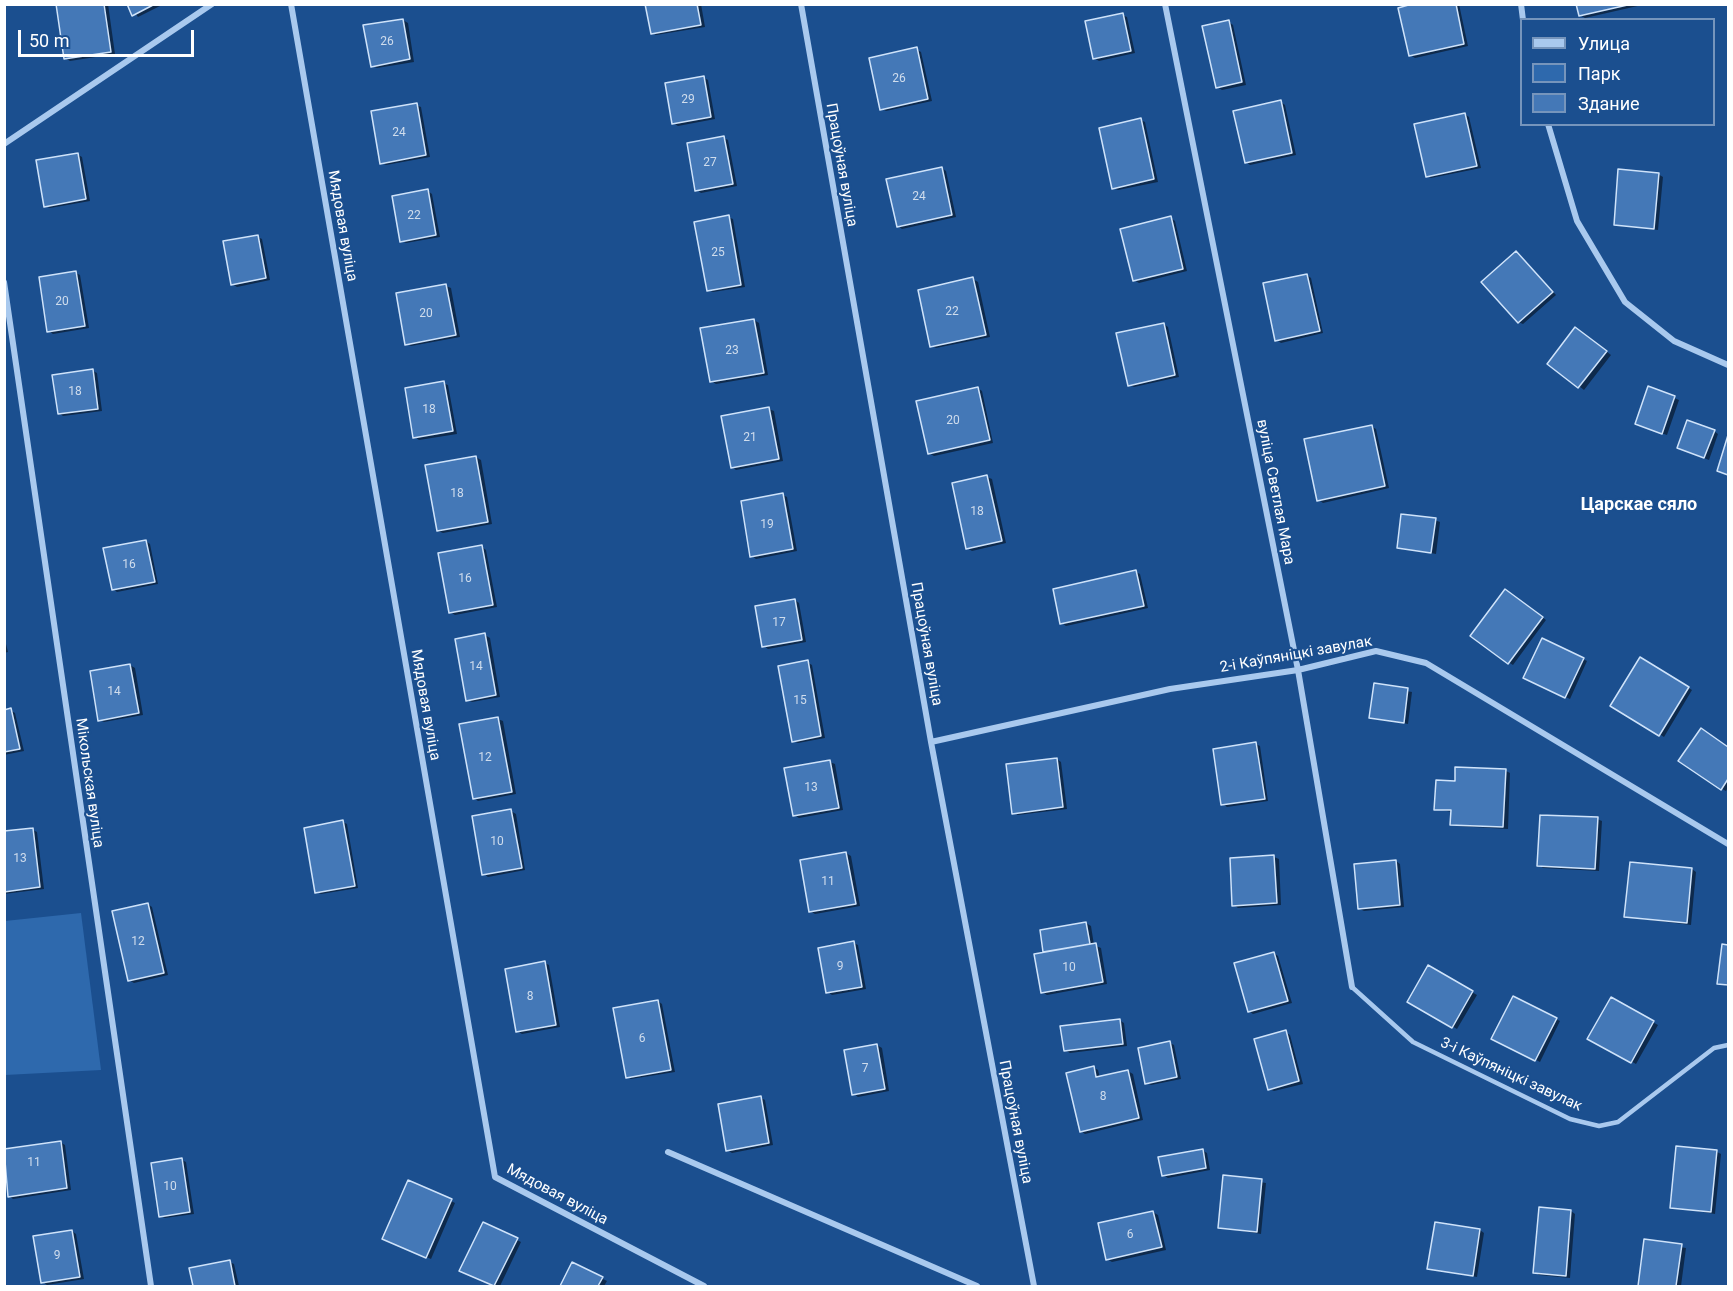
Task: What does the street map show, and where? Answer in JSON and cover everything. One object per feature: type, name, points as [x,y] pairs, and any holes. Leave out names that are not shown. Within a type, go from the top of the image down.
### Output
[{"type":"street","points":[[4,144],[212,4]]},
{"type":"street","name":"Мядовая вуліца","points":[[291,4],[495,1177],[704,1287]]},
{"type":"street","name":"Працоўная вуліца","points":[[801,4],[931,742],[1034,1287]]},
{"type":"street","name":"вуліца Светлая Мара","points":[[1165,4],[1298,670],[1352,987]]},
{"type":"street","points":[[1549,126],[1576,220],[1625,302],[1674,341],[1728,365]]},
{"type":"street","name":"Мікольская вуліца","points":[[4,282],[151,1287]]},
{"type":"street","name":"2-і Каўпяніцкі завулак","points":[[931,742],[1170,689],[1298,670],[1376,651],[1426,663],[1728,844]]},
{"type":"street","points":[[668,1152],[977,1287]]},
{"type":"lane","name":"3-і Каўпяніцкі завулак","points":[[1352,987],[1413,1042],[1570,1119],[1599,1126],[1618,1122],[1714,1048],[1728,1045]]},
{"type":"green space","points":[[81,913],[101,1070],[5,1075],[5,921]]},
{"type":"building","points":[[56,4],[104,4],[111,52],[64,59]]},
{"type":"building","points":[[127,4],[155,4],[132,16]]},
{"type":"building","points":[[645,4],[697,4],[701,25],[651,34]]},
{"type":"building","points":[[1412,4],[1456,4],[1464,44],[1409,56],[1398,8]]},
{"type":"building","points":[[1576,4],[1632,4],[1579,16]]},
{"type":"building","points":[[1123,13],[1131,51],[1093,59],[1085,21]]},
{"type":"building","points":[[403,19],[410,59],[371,67],[363,25]]},
{"type":"building","points":[[1229,20],[1242,82],[1216,88],[1202,26]]},
{"type":"building","points":[[917,47],[928,99],[880,110],[869,58]]},
{"type":"building","points":[[704,76],[711,117],[672,124],[665,83]]},
{"type":"building","points":[[1281,100],[1292,153],[1245,163],[1233,111]]},
{"type":"building","points":[[417,103],[426,155],[380,164],[371,111]]},
{"type":"building","points":[[1465,113],[1477,166],[1426,177],[1414,124]]},
{"type":"building","points":[[1141,118],[1154,179],[1112,189],[1099,128]]},
{"type":"building","points":[[724,136],[733,184],[695,191],[687,143]]},
{"type":"building","points":[[78,153],[86,199],[44,207],[36,160]]},
{"type":"building","points":[[942,167],[952,215],[897,227],[886,179]]},
{"type":"building","points":[[1618,169],[1659,173],[1654,229],[1614,225]]},
{"type":"building","points":[[428,189],[436,235],[400,242],[392,196]]},
{"type":"building","points":[[729,215],[741,285],[707,291],[694,222]]},
{"type":"building","points":[[1171,216],[1183,269],[1133,281],[1120,229]]},
{"type":"building","points":[[258,235],[266,278],[231,285],[223,241]]},
{"type":"building","points":[[1516,251],[1553,292],[1518,323],[1481,282]]},
{"type":"building","points":[[76,271],[85,326],[47,332],[39,277]]},
{"type":"building","points":[[1307,274],[1320,331],[1275,341],[1263,283]]},
{"type":"building","points":[[973,277],[986,335],[930,347],[918,290]]},
{"type":"building","points":[[446,284],[456,335],[405,345],[396,293]]},
{"type":"building","points":[[754,319],[764,373],[710,382],[700,328]]},
{"type":"building","points":[[1164,323],[1175,375],[1128,386],[1116,333]]},
{"type":"building","points":[[1575,327],[1607,351],[1578,388],[1547,364]]},
{"type":"building","points":[[93,369],[98,409],[58,414],[52,375]]},
{"type":"building","points":[[444,381],[453,431],[413,438],[405,388]]},
{"type":"building","points":[[1648,386],[1675,396],[1662,434],[1635,424]]},
{"type":"building","points":[[978,387],[990,440],[928,454],[916,401]]},
{"type":"building","points":[[769,407],[779,459],[731,468],[721,416]]},
{"type":"building","points":[[1687,420],[1715,430],[1704,458],[1677,448]]},
{"type":"building","points":[[1372,425],[1385,486],[1317,501],[1304,439]]},
{"type":"building","points":[[1728,435],[1728,475],[1717,471]]},
{"type":"building","points":[[476,456],[488,522],[437,531],[425,465]]},
{"type":"building","points":[[987,475],[1002,541],[966,549],[952,483]]},
{"type":"building","points":[[783,493],[793,549],[750,557],[741,501]]},
{"type":"building","points":[[1401,514],[1436,518],[1431,553],[1397,548]]},
{"type":"building","points":[[146,540],[155,582],[112,590],[103,548]]},
{"type":"building","points":[[482,545],[493,605],[449,613],[438,553]]},
{"type":"building","points":[[1136,570],[1144,606],[1060,624],[1053,589]]},
{"type":"building","points":[[1505,589],[1543,617],[1508,664],[1470,636]]},
{"type":"building","points":[[795,599],[802,640],[762,647],[755,606]]},
{"type":"building","points":[[485,633],[496,695],[466,701],[455,639]]},
{"type":"building","points":[[1542,638],[1584,658],[1565,698],[1523,678]]},
{"type":"building","points":[[1640,657],[1689,687],[1659,736],[1610,706]]},
{"type":"building","points":[[808,660],[821,736],[792,742],[778,666]]},
{"type":"building","points":[[130,664],[139,713],[98,721],[90,671]]},
{"type":"building","points":[[1374,683],[1408,688],[1404,723],[1369,718]]},
{"type":"building","points":[[11,708],[20,749],[4,752],[4,710]]},
{"type":"building","points":[[498,717],[512,792],[473,799],[459,724]]},
{"type":"building","points":[[1701,728],[1728,747],[1728,779],[1721,790],[1678,761]]},
{"type":"building","points":[[1256,742],[1265,799],[1221,805],[1213,749]]},
{"type":"building","points":[[1057,758],[1063,807],[1012,814],[1006,764]]},
{"type":"building","points":[[830,760],[839,808],[793,816],[784,768]]},
{"type":"building","points":[[1455,767],[1506,769],[1503,827],[1450,825],[1451,810],[1434,810],[1436,780],[1455,781]]},
{"type":"building","points":[[511,809],[522,868],[482,875],[472,816]]},
{"type":"building","points":[[1540,815],[1598,817],[1595,869],[1537,866]]},
{"type":"building","points":[[343,820],[355,886],[315,893],[304,828]]},
{"type":"building","points":[[33,828],[40,887],[4,892],[4,831]]},
{"type":"building","points":[[846,852],[856,904],[809,912],[800,860]]},
{"type":"building","points":[[1274,855],[1277,903],[1232,906],[1230,858]]},
{"type":"building","points":[[1396,860],[1400,905],[1358,909],[1354,864]]},
{"type":"building","points":[[1630,862],[1692,868],[1687,923],[1624,917]]},
{"type":"building","points":[[148,903],[164,973],[128,981],[112,911]]},
{"type":"building","points":[[1086,922],[1090,944],[1043,952],[1040,930]]},
{"type":"building","points":[[854,941],[862,987],[826,993],[818,948]]},
{"type":"building","points":[[1096,943],[1103,982],[1041,993],[1034,954]]},
{"type":"building","points":[[1722,944],[1728,945],[1728,985],[1717,984]]},
{"type":"building","points":[[1274,952],[1288,1001],[1248,1012],[1234,963]]},
{"type":"building","points":[[545,961],[556,1025],[516,1032],[505,969]]},
{"type":"building","points":[[1428,965],[1473,991],[1452,1028],[1407,1002]]},
{"type":"building","points":[[1513,996],[1557,1018],[1535,1061],[1491,1039]]},
{"type":"building","points":[[1611,997],[1654,1021],[1631,1063],[1587,1039]]},
{"type":"building","points":[[658,1000],[671,1070],[626,1078],[613,1008]]},
{"type":"building","points":[[1120,1019],[1123,1044],[1064,1051],[1060,1026]]},
{"type":"building","points":[[1286,1030],[1299,1081],[1268,1090],[1254,1039]]},
{"type":"building","points":[[1170,1041],[1177,1077],[1145,1084],[1138,1048]]},
{"type":"building","points":[[877,1044],[885,1089],[852,1095],[844,1050]]},
{"type":"building","points":[[1094,1066],[1096,1077],[1128,1070],[1139,1118],[1080,1132],[1066,1073]]},
{"type":"building","points":[[761,1096],[769,1143],[726,1151],[718,1104]]},
{"type":"building","points":[[61,1141],[67,1188],[8,1197],[4,1149]]},
{"type":"building","points":[[1676,1146],[1717,1150],[1711,1212],[1670,1208]]},
{"type":"building","points":[[1203,1149],[1206,1168],[1162,1176],[1158,1157]]},
{"type":"building","points":[[182,1158],[190,1212],[159,1217],[151,1163]]},
{"type":"building","points":[[1223,1175],[1262,1179],[1257,1232],[1218,1228]]},
{"type":"building","points":[[408,1180],[452,1199],[426,1258],[382,1239]]},
{"type":"building","points":[[1539,1207],[1571,1210],[1566,1276],[1533,1273]]},
{"type":"building","points":[[1153,1211],[1162,1247],[1106,1260],[1098,1223]]},
{"type":"building","points":[[483,1222],[518,1238],[494,1286],[459,1271]]},
{"type":"building","points":[[1435,1222],[1480,1229],[1473,1276],[1427,1269]]},
{"type":"building","points":[[72,1230],[80,1277],[41,1283],[33,1236]]},
{"type":"building","points":[[1644,1239],[1682,1244],[1676,1286],[1638,1286]]},
{"type":"building","points":[[230,1260],[235,1286],[193,1286],[189,1268]]},
{"type":"building","points":[[572,1262],[603,1277],[598,1286],[560,1286]]},
{"type":"district","name":"Царскае сяло","points":[[1639,505]]}]
